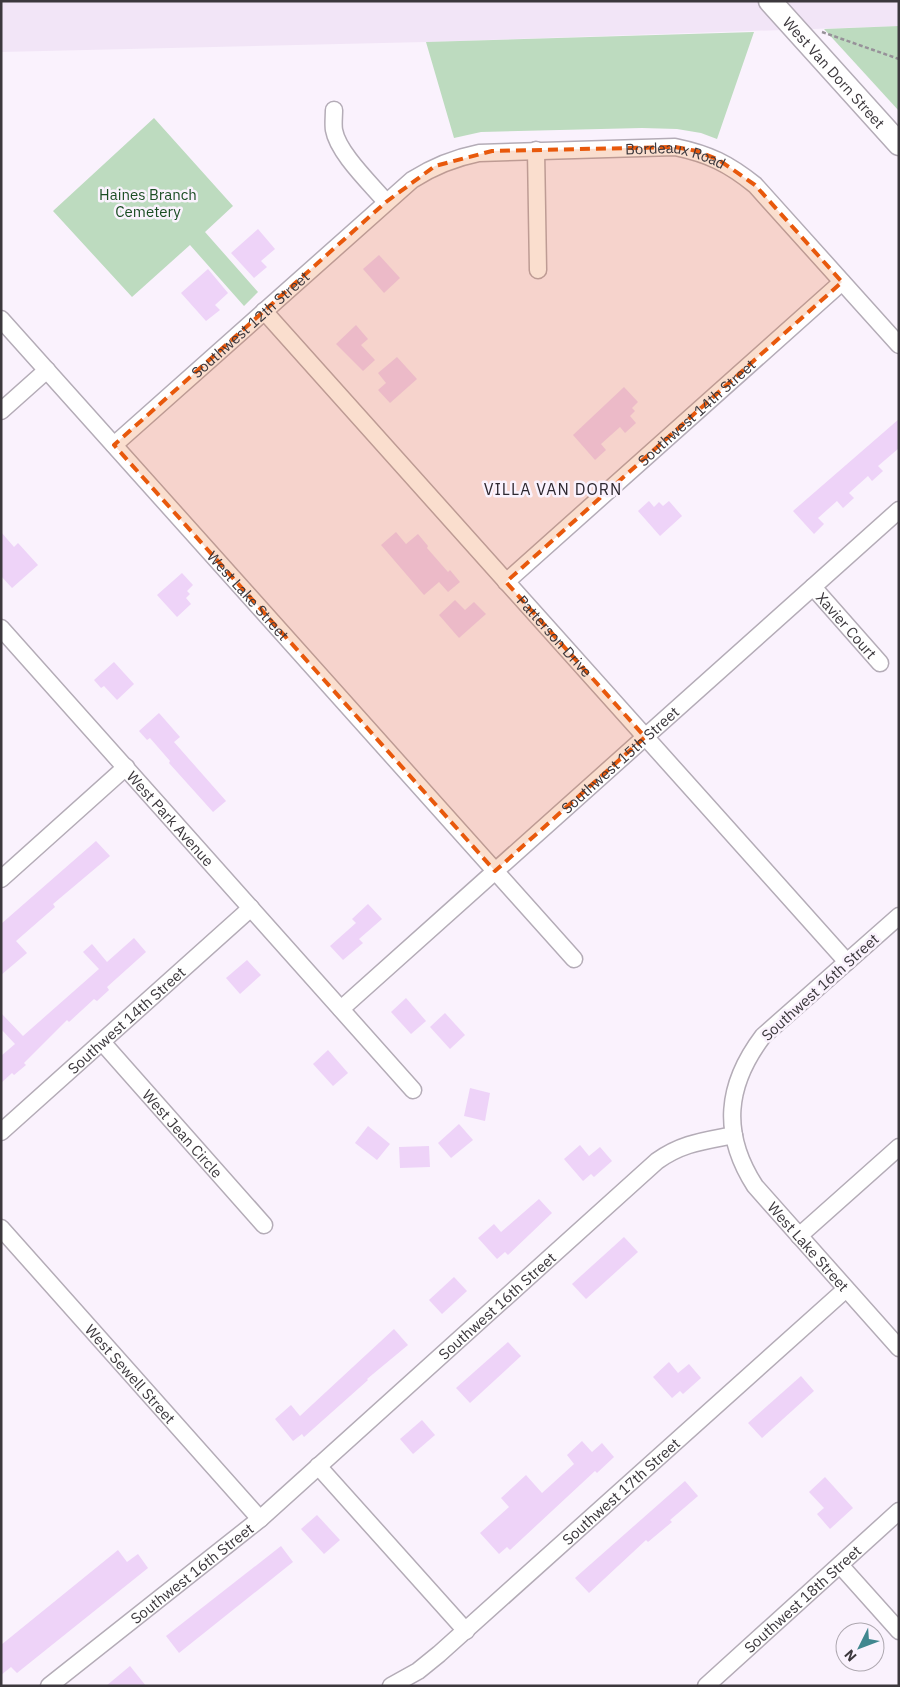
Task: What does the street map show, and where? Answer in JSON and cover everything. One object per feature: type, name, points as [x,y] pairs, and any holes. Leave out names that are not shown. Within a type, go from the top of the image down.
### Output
[{"type":"main road","name":"West Van Dorn Street","points":[[770,1],[899,144]]},
{"type":"street","points":[[334,110],[334,131],[343,149],[356,168],[386,202]]},
{"type":"street","name":"Bordeaux Road","points":[[386,202],[412,180],[435,166],[457,157],[492,151],[675,147],[697,151],[739,171],[756,185],[899,345]]},
{"type":"street","points":[[536,150],[538,270]]},
{"type":"street","name":"Southwest 12th Street","points":[[114,445],[386,202]]},
{"type":"street","name":"Southwest 14th Street","points":[[506,582],[842,282]]},
{"type":"street","name":"Patterson Drive","points":[[264,311],[847,962]]},
{"type":"street","name":"West Lake Street","points":[[1,319],[574,959]]},
{"type":"street","points":[[1,411],[47,370]]},
{"type":"street","name":"Southwest 15th Street","points":[[341,1009],[899,510]]},
{"type":"street","name":"Xavier Court","points":[[813,587],[880,663]]},
{"type":"street","name":"West Park Avenue","points":[[1,628],[413,1090]]},
{"type":"street","points":[[1,878],[126,767]]},
{"type":"street","name":"Southwest 14th Street","points":[[1,1132],[251,908]]},
{"type":"street","name":"Southwest 16th Street","points":[[49,1686],[260,1518],[657,1162],[677,1148],[690,1143],[734,1135],[732,1129],[732,1109],[735,1089],[751,1052],[774,1026],[899,916]]},
{"type":"street","name":"West Jean Circle","points":[[102,1042],[264,1225]]},
{"type":"street","name":"West Lake Street","points":[[734,1135],[739,1156],[755,1186],[899,1348]]},
{"type":"street","points":[[799,1236],[899,1148]]},
{"type":"street","name":"West Sewell Street","points":[[1,1228],[260,1518]]},
{"type":"street","name":"Southwest 17th Street","points":[[400,1684],[466,1631],[846,1289]]},
{"type":"street","points":[[318,1466],[466,1631]]},
{"type":"street","name":"Southwest 18th Street","points":[[706,1686],[899,1511]]},
{"type":"street","points":[[840,1565],[899,1631]]},
{"type":"path","points":[[822,31],[899,59]]},
{"type":"highlighted area","points":[[675,147],[697,151],[719,160],[755,185],[842,282],[506,582],[645,737],[495,871],[114,445],[386,202],[435,166],[492,151]]},
{"type":"shaded area","points":[[1,1],[899,1],[899,26],[426,42],[1,52]]},
{"type":"green space","points":[[899,26],[899,111],[824,29]]},
{"type":"green space","points":[[754,32],[717,139],[701,133],[677,129],[642,128],[481,132],[454,138],[426,42]]},
{"type":"green space","name":"Haines Branch Cemetery","points":[[154,118],[233,206],[205,232],[258,292],[244,306],[190,245],[132,297],[53,211]]},
{"type":"building","points":[[258,229],[275,249],[261,261],[267,267],[254,278],[231,253]]},
{"type":"building","points":[[379,255],[400,278],[384,293],[363,269]]},
{"type":"building","points":[[208,269],[228,293],[215,305],[220,310],[206,321],[181,293]]},
{"type":"building","points":[[356,325],[368,339],[361,345],[375,360],[363,371],[336,344]]},
{"type":"building","points":[[397,357],[417,379],[390,403],[378,390],[386,383],[378,373]]},
{"type":"building","points":[[624,387],[638,402],[632,408],[635,411],[630,416],[636,423],[625,433],[620,427],[601,444],[606,450],[595,460],[573,435]]},
{"type":"building","points":[[899,419],[899,448],[878,466],[883,471],[872,481],[868,476],[849,493],[854,498],[843,508],[837,501],[818,518],[824,524],[814,534],[793,511]]},
{"type":"building","points":[[649,501],[654,507],[659,502],[663,506],[669,501],[682,516],[660,536],[638,511]]},
{"type":"building","points":[[1,532],[14,547],[18,543],[38,565],[12,588],[1,576]]},
{"type":"building","points":[[396,532],[406,544],[418,534],[428,546],[427,548],[448,572],[450,570],[460,582],[448,592],[439,582],[424,595],[381,545]]},
{"type":"building","points":[[182,573],[193,585],[187,591],[190,594],[186,598],[191,604],[177,617],[157,595]]},
{"type":"building","points":[[455,600],[465,610],[474,602],[486,614],[459,638],[439,615]]},
{"type":"building","points":[[114,662],[134,684],[117,700],[104,686],[101,688],[94,680]]},
{"type":"building","points":[[159,713],[180,737],[174,742],[226,801],[213,812],[169,763],[170,761],[150,738],[147,740],[139,731]]},
{"type":"building","points":[[96,841],[110,856],[53,904],[55,907],[16,941],[27,953],[1,975],[1,924]]},
{"type":"building","points":[[368,904],[382,919],[359,939],[363,943],[343,960],[330,946],[356,923],[352,919]]},
{"type":"building","points":[[134,938],[146,952],[107,987],[109,990],[97,1001],[94,999],[69,1022],[67,1020],[24,1063],[26,1065],[14,1075],[12,1073],[1,1083],[1,1056],[15,1044],[1,1029],[1,1013],[23,1036],[99,969],[83,952],[92,944],[107,962]]},
{"type":"building","points":[[247,960],[261,975],[240,994],[226,978]]},
{"type":"building","points":[[406,998],[426,1021],[411,1034],[391,1012]]},
{"type":"building","points":[[445,1013],[465,1035],[450,1049],[430,1027]]},
{"type":"building","points":[[328,1050],[348,1073],[333,1086],[313,1064]]},
{"type":"building","points":[[470,1088],[490,1093],[485,1121],[464,1116]]},
{"type":"building","points":[[459,1124],[473,1140],[451,1158],[438,1143]]},
{"type":"building","points":[[368,1126],[390,1144],[377,1160],[355,1143]]},
{"type":"building","points":[[580,1145],[589,1156],[600,1147],[612,1161],[594,1177],[591,1174],[583,1181],[564,1159]]},
{"type":"building","points":[[429,1146],[430,1167],[400,1168],[399,1147]]},
{"type":"building","points":[[539,1199],[552,1213],[508,1255],[505,1252],[497,1259],[478,1238],[494,1224],[501,1232]]},
{"type":"building","points":[[624,1237],[638,1252],[586,1299],[572,1284]]},
{"type":"building","points":[[454,1277],[467,1291],[442,1314],[429,1300]]},
{"type":"building","points":[[394,1329],[408,1345],[367,1379],[304,1437],[302,1434],[293,1441],[275,1419],[291,1405],[300,1416]]},
{"type":"building","points":[[508,1342],[521,1356],[470,1403],[456,1388]]},
{"type":"building","points":[[669,1362],[678,1373],[689,1364],[701,1378],[683,1394],[680,1391],[672,1398],[653,1377]]},
{"type":"building","points":[[801,1376],[814,1391],[762,1438],[748,1423]]},
{"type":"building","points":[[422,1420],[435,1435],[413,1454],[400,1439]]},
{"type":"building","points":[[582,1441],[592,1452],[602,1443],[614,1457],[597,1473],[595,1471],[510,1550],[507,1547],[499,1554],[480,1533],[509,1507],[501,1498],[526,1475],[542,1493],[574,1464],[567,1455]]},
{"type":"building","points":[[825,1477],[853,1508],[830,1529],[817,1514],[824,1508],[809,1492]]},
{"type":"building","points":[[685,1481],[698,1496],[670,1520],[672,1522],[648,1542],[646,1540],[589,1593],[575,1578]]},
{"type":"building","points":[[317,1515],[340,1540],[324,1554],[301,1529]]},
{"type":"building","points":[[281,1546],[293,1562],[179,1653],[166,1636]]},
{"type":"building","points":[[118,1550],[127,1562],[138,1554],[148,1568],[17,1673],[11,1667],[1,1675],[1,1645]]},
{"type":"building","points":[[130,1666],[146,1686],[106,1686]]},
{"type":"district","name":"VILLA VAN DORN","points":[[553,489]]}]
